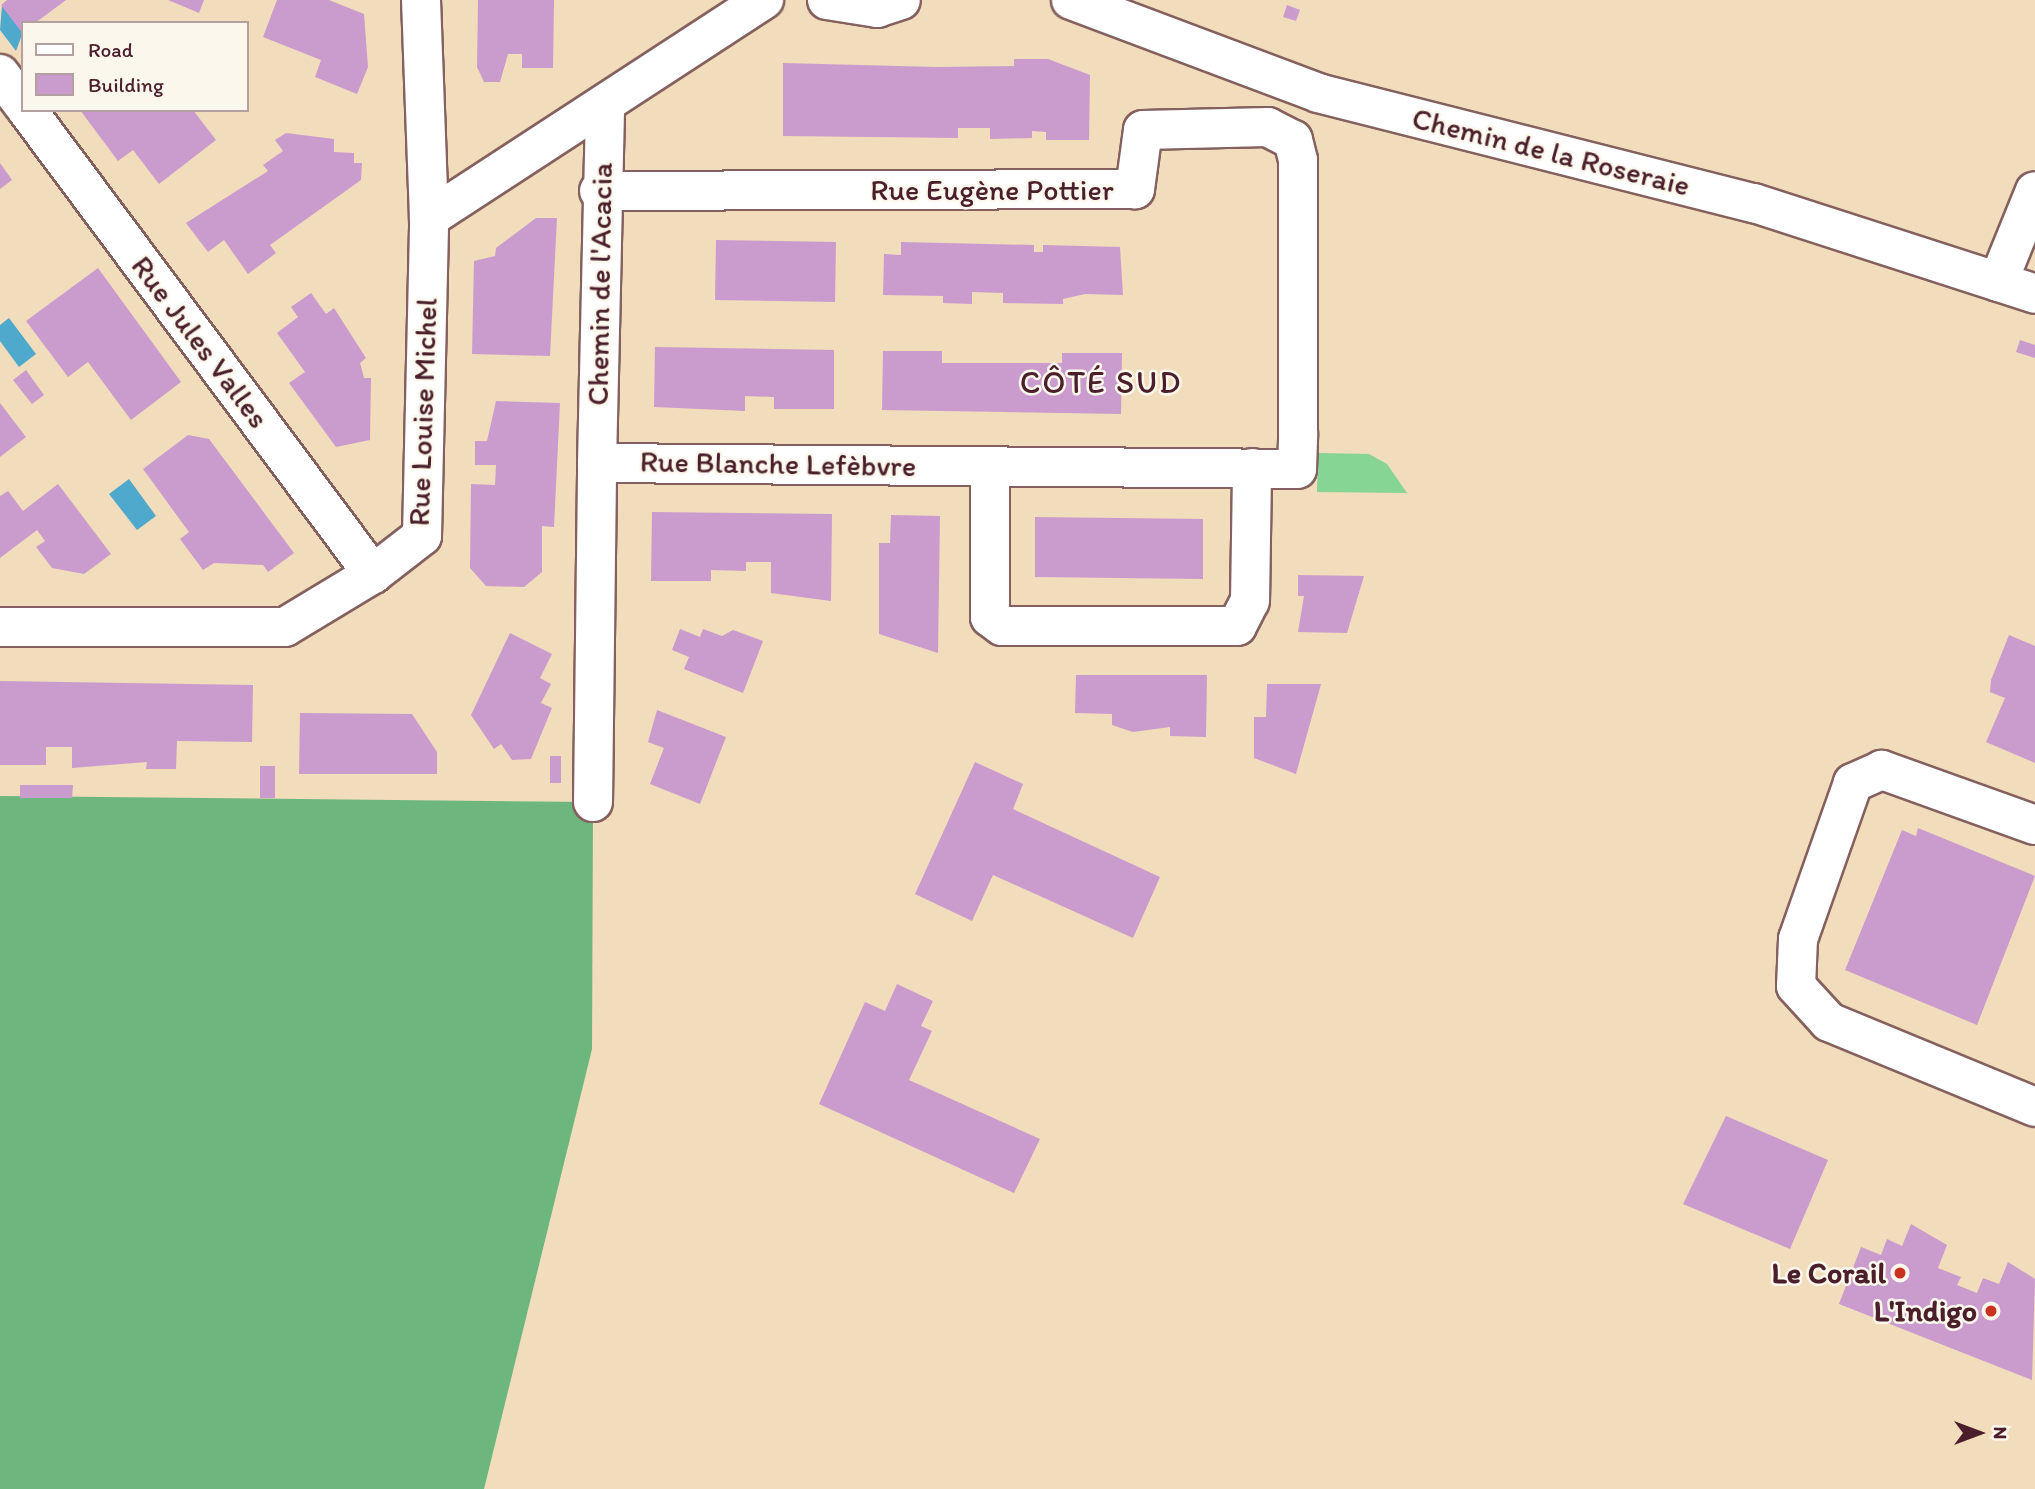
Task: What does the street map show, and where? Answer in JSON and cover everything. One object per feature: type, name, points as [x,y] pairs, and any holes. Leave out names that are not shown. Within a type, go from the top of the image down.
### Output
[{"type":"street","name":"Rue Louise Michel","points":[[0,627],[285,627],[373,574],[422,536],[429,218],[421,0]]},
{"type":"street","points":[[429,218],[764,0]]},
{"type":"street","points":[[827,0],[877,8],[901,0]]},
{"type":"street","name":"Chemin de la Roseraie","points":[[1071,0],[1318,93],[1754,203],[2035,294]]},
{"type":"street","points":[[0,74],[21,102]]},
{"type":"street","name":"Chemin de l'Acacia","points":[[597,463],[599,191],[605,105]]},
{"type":"street","name":"Rue Jules Valles","points":[[28,112],[373,574]]},
{"type":"street","name":"Rue Eugène Pottier","points":[[599,191],[1135,189],[1143,130],[1268,127],[1293,140],[1298,160],[1297,468]]},
{"type":"street","points":[[1998,282],[2035,191]]},
{"type":"street","name":"Rue Blanche Lefèbvre","points":[[593,802],[597,463],[1297,468]]},
{"type":"street","points":[[990,466],[990,617],[1002,626],[1237,626],[1251,601],[1252,468]]},
{"type":"street","points":[[2035,825],[1882,770],[1853,783],[1798,939],[1796,986],[1829,1022],[2035,1107]]},
{"type":"green space","points":[[1318,453],[1369,454],[1387,464],[1407,493],[1317,492]]},
{"type":"green space","points":[[0,796],[593,802],[592,1049],[484,1489],[0,1489]]},
{"type":"water","points":[[2,6],[21,30],[16,51],[0,30]]},
{"type":"water","points":[[9,318],[36,354],[19,367],[0,341],[0,325]]},
{"type":"water","points":[[129,479],[156,516],[137,530],[109,494]]},
{"type":"building","points":[[7,0],[66,0],[38,21],[21,21],[21,31],[1,5]]},
{"type":"building","points":[[168,0],[204,0],[199,13]]},
{"type":"building","points":[[277,0],[329,0],[364,14],[368,67],[357,94],[315,77],[321,60],[263,37]]},
{"type":"building","points":[[478,0],[554,0],[553,68],[522,68],[522,54],[508,54],[500,82],[484,82],[477,67]]},
{"type":"building","points":[[1287,5],[1300,10],[1296,21],[1283,17]]},
{"type":"building","points":[[1014,59],[1048,59],[1090,75],[1089,140],[1046,140],[1046,132],[1032,131],[1032,138],[990,139],[990,128],[958,128],[958,138],[783,136],[783,63],[1014,66]]},
{"type":"building","points":[[81,112],[195,112],[216,140],[159,184],[133,150],[118,161]]},
{"type":"building","points":[[286,133],[334,139],[334,152],[354,153],[354,163],[362,163],[361,180],[270,245],[276,253],[248,274],[224,240],[208,252],[186,223],[268,171],[263,165],[283,151],[275,140]]},
{"type":"building","points":[[0,163],[12,180],[0,189]]},
{"type":"building","points":[[536,218],[557,218],[550,356],[472,354],[474,261],[495,256],[496,248]]},
{"type":"building","points":[[716,240],[836,242],[835,302],[715,300]]},
{"type":"building","points":[[901,242],[1034,245],[1034,252],[1043,252],[1043,245],[1120,247],[1123,295],[1085,294],[1063,299],[1063,304],[1003,303],[1003,293],[972,292],[972,304],[943,303],[943,296],[883,295],[884,254],[901,255]]},
{"type":"building","points":[[98,268],[181,382],[131,420],[88,362],[68,377],[26,321]]},
{"type":"building","points":[[311,293],[326,314],[334,308],[366,358],[360,363],[364,378],[371,378],[370,440],[336,447],[289,383],[305,372],[277,333],[298,317],[291,307]]},
{"type":"building","points":[[2020,340],[2035,345],[2035,358],[2016,352]]},
{"type":"building","points":[[655,347],[834,350],[834,409],[774,409],[774,397],[745,396],[745,411],[654,407]]},
{"type":"building","points":[[883,351],[942,351],[942,363],[1062,363],[1062,353],[1122,353],[1121,414],[882,410]]},
{"type":"building","points":[[26,370],[44,395],[32,404],[13,380]]},
{"type":"building","points":[[496,401],[560,403],[554,527],[542,526],[542,572],[524,587],[486,586],[470,568],[471,484],[495,485],[496,465],[475,465],[475,441],[487,441]]},
{"type":"building","points":[[0,403],[26,437],[0,457]]},
{"type":"building","points":[[188,435],[209,439],[294,553],[268,572],[263,565],[214,563],[203,570],[180,539],[189,532],[143,469]]},
{"type":"building","points":[[58,484],[111,554],[84,574],[52,568],[36,547],[45,541],[37,530],[0,558],[0,496],[8,491],[23,511]]},
{"type":"building","points":[[652,512],[832,514],[831,601],[771,593],[771,562],[746,562],[746,571],[711,570],[711,581],[651,581]]},
{"type":"building","points":[[891,515],[940,516],[938,653],[879,634],[879,543],[890,543]]},
{"type":"building","points":[[1035,517],[1203,519],[1203,579],[1035,577]]},
{"type":"building","points":[[1298,575],[1364,576],[1347,633],[1298,632],[1304,596],[1298,596]]},
{"type":"building","points":[[680,629],[700,637],[703,629],[722,636],[733,630],[763,641],[743,693],[684,669],[689,657],[672,650]]},
{"type":"building","points":[[510,633],[552,654],[540,678],[551,684],[541,703],[552,708],[531,759],[512,760],[501,744],[494,749],[471,715]]},
{"type":"building","points":[[2009,635],[2035,646],[2035,763],[1986,742],[2005,698],[1990,692],[1991,680]]},
{"type":"building","points":[[1076,675],[1207,675],[1206,737],[1170,736],[1170,727],[1133,732],[1112,725],[1112,714],[1075,713]]},
{"type":"building","points":[[0,681],[253,685],[252,742],[177,741],[176,769],[146,769],[147,762],[72,768],[72,747],[46,747],[46,765],[0,765]]},
{"type":"building","points":[[1267,684],[1321,684],[1296,774],[1254,758],[1254,717],[1266,717]]},
{"type":"building","points":[[657,710],[726,737],[700,804],[650,784],[664,748],[648,742]]},
{"type":"building","points":[[300,713],[412,714],[437,752],[437,774],[299,774]]},
{"type":"building","points":[[550,756],[561,756],[561,783],[550,783]]},
{"type":"building","points":[[975,762],[1023,784],[1013,809],[1160,877],[1133,938],[993,875],[972,921],[915,894]]},
{"type":"building","points":[[260,766],[275,766],[275,798],[260,798]]},
{"type":"building","points":[[20,785],[73,785],[72,798],[20,798]]},
{"type":"building","points":[[1918,828],[2035,876],[1977,1025],[1845,970],[1902,830],[1916,836]]},
{"type":"building","points":[[897,984],[933,1001],[921,1026],[932,1031],[909,1080],[1040,1139],[1014,1193],[819,1104],[865,1002],[885,1011]]},
{"type":"building","points":[[1726,1116],[1828,1160],[1790,1249],[1683,1204]]},
{"type":"building","points":[[1911,1224],[1947,1245],[1938,1268],[1961,1277],[1957,1285],[1977,1293],[1983,1278],[1999,1284],[2008,1262],[2035,1279],[2032,1380],[1839,1304],[1861,1247],[1881,1255],[1887,1239],[1902,1246]]},
{"type":"place","name":"Le Corail","points":[[1900,1273]]},
{"type":"place","name":"L'Indigo","points":[[1991,1311]]},
{"type":"district","name":"CÔTÉ SUD","points":[[1101,382]]}]
